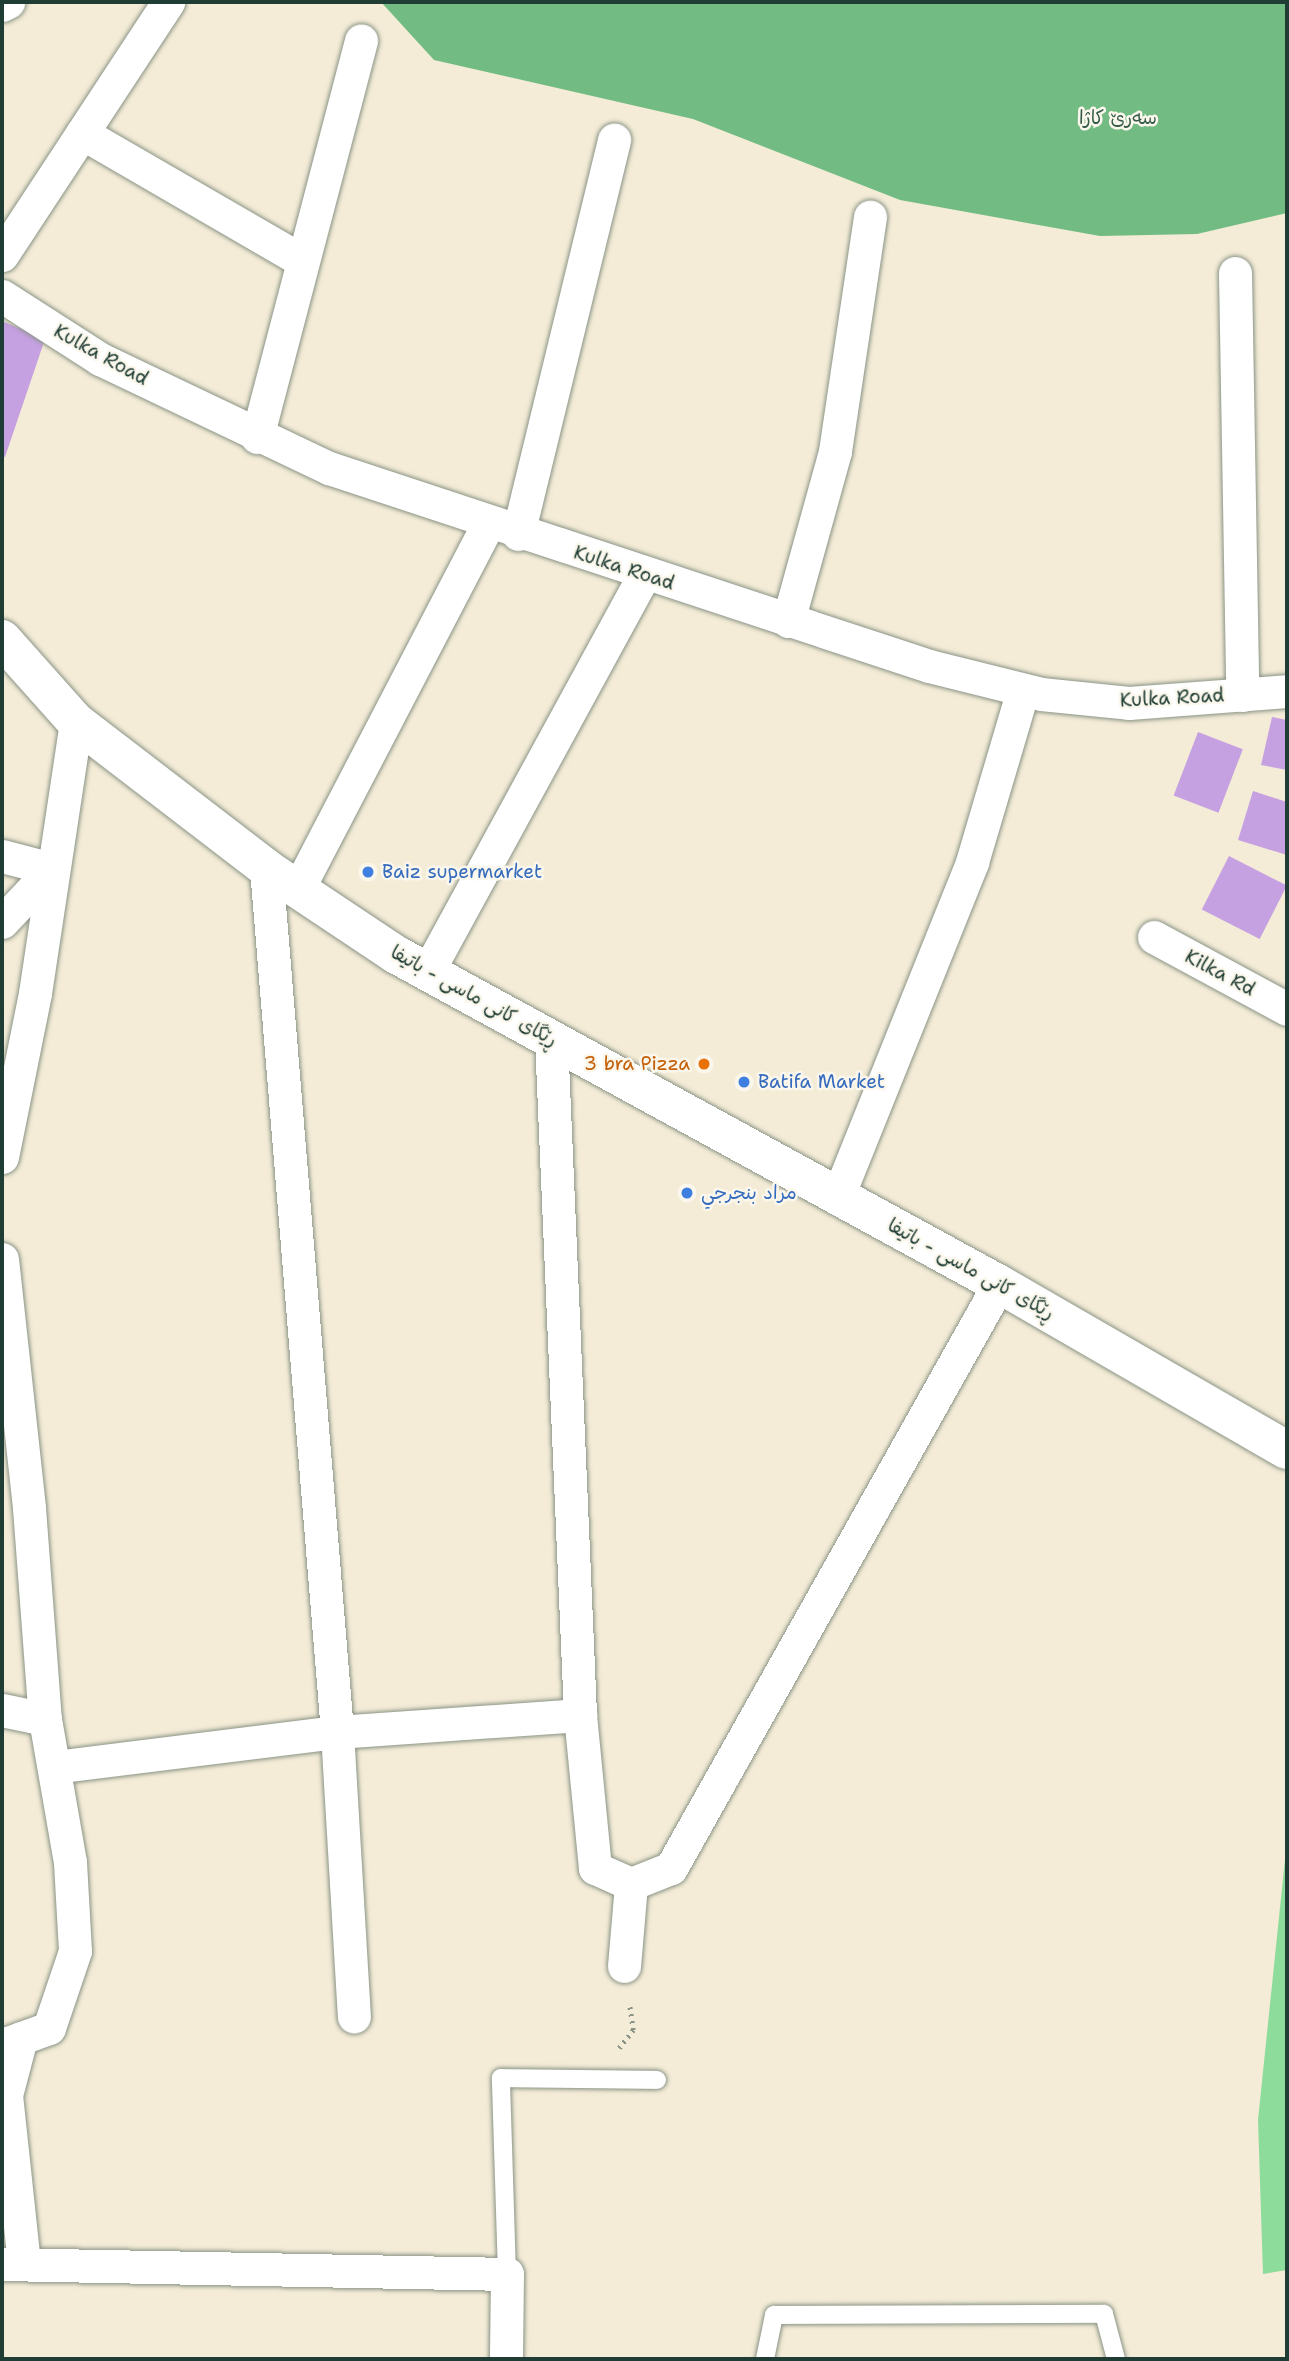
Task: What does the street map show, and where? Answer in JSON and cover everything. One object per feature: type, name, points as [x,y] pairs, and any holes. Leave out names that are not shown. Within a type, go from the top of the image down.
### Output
[{"type":"main road","name":"ڕێگای کانی ماسی - باتيفا","points":[[2,639],[76,722],[266,868],[298,889],[428,971],[999,1284],[1287,1450]]},
{"type":"street","points":[[2,5],[8,2]]},
{"type":"street","points":[[2,255],[168,2]]},
{"type":"street","points":[[257,437],[361,40]]},
{"type":"street","points":[[82,133],[303,261]]},
{"type":"street","points":[[298,889],[503,529],[614,140]]},
{"type":"street","points":[[788,621],[835,451],[870,217]]},
{"type":"street","points":[[1235,273],[1242,695]]},
{"type":"street","name":"Kulka Road","points":[[2,296],[100,359],[257,437],[329,468],[503,529],[929,666],[1023,690],[1129,703],[1287,691]]},
{"type":"street","points":[[428,971],[644,575]]},
{"type":"street","points":[[838,1196],[972,862],[1023,690]]},
{"type":"street","points":[[2,1157],[35,993],[76,722]]},
{"type":"street","points":[[2,856],[52,869]]},
{"type":"street","points":[[266,868],[337,1732],[354,2016]]},
{"type":"street","points":[[2,922],[52,869]]},
{"type":"street","name":"Kilka Rd","points":[[1154,937],[1287,1009]]},
{"type":"street","points":[[551,1039],[580,1715],[595,1868],[631,1884],[671,1868],[999,1284]]},
{"type":"street","points":[[2,1259],[29,1508],[45,1719],[69,1862],[75,1951],[49,2028],[11,2042],[6,2095],[13,2264],[508,2274],[506,2359]]},
{"type":"street","points":[[2,1710],[45,1719]]},
{"type":"street","points":[[54,1767],[337,1732],[580,1715]]},
{"type":"street","points":[[624,1966],[631,1884]]},
{"type":"lane","points":[[508,2274],[501,2078],[657,2080]]},
{"type":"lane","points":[[765,2359],[775,2315],[1104,2314],[1116,2359]]},
{"type":"path","points":[[595,2079],[633,2030],[624,1966]]},
{"type":"green space","name":"سەرێ کاژا","points":[[381,2],[1287,2],[1287,213],[1197,234],[1100,236],[900,200],[693,119],[434,60]]},
{"type":"green space","points":[[1287,1840],[1287,2270],[1263,2274],[1258,2120]]},
{"type":"building","points":[[2,321],[45,339],[5,457],[2,456]]},
{"type":"building","points":[[1272,717],[1287,720],[1287,770],[1261,765]]},
{"type":"building","points":[[1198,732],[1243,749],[1218,813],[1174,795]]},
{"type":"building","points":[[1253,791],[1287,802],[1287,855],[1238,840]]},
{"type":"building","points":[[1229,856],[1287,886],[1260,939],[1202,909]]},
{"type":"place","name":"Baiz supermarket","points":[[368,872]]},
{"type":"place","name":"3 bra Pizza","points":[[704,1064]]},
{"type":"place","name":"Batifa Market","points":[[744,1082]]},
{"type":"place","name":"مراد بنجرجي","points":[[687,1193]]}]
